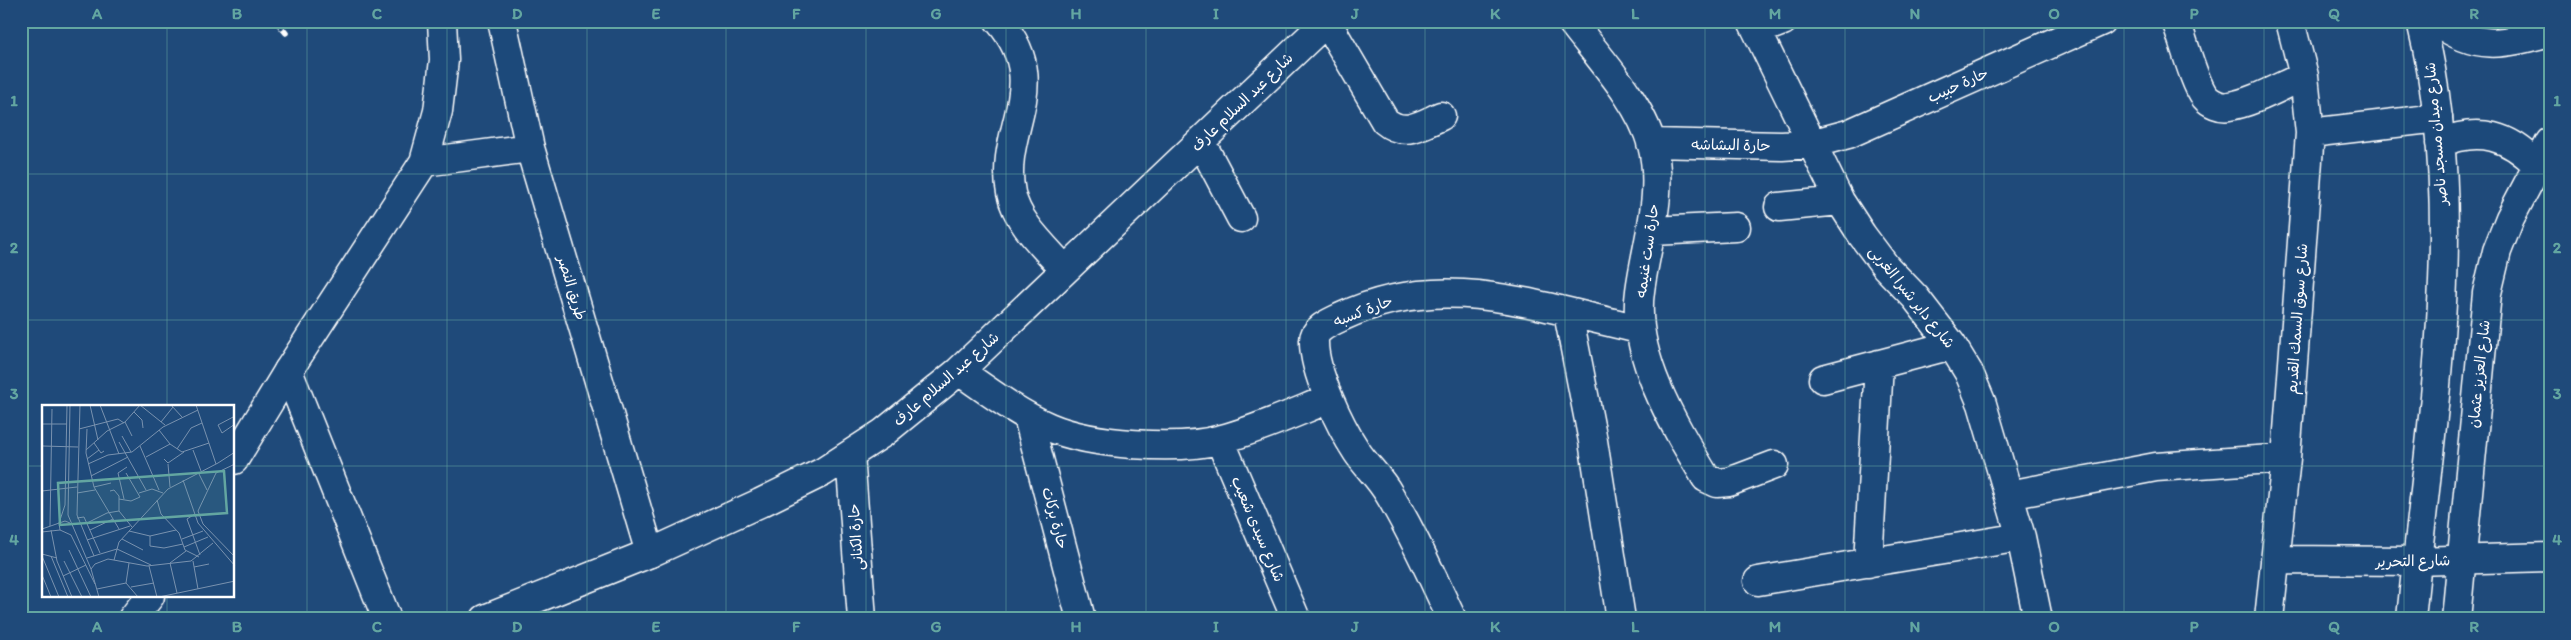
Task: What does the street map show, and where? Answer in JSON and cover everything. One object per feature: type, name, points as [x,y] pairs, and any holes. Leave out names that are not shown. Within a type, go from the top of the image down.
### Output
[{"type":"street","points":[[235,458],[288,370],[424,162],[438,112],[444,60],[442,21]]},
{"type":"street","name":"طريق النصر","points":[[502,21],[530,148],[650,553]]},
{"type":"street","points":[[999,21],[1007,30],[1018,51],[1024,75],[1024,98],[1012,148],[1009,170],[1011,193],[1018,214],[1065,270]]},
{"type":"street","name":"حارة ست غنيمه","points":[[1571,21],[1633,104],[1651,143],[1656,187],[1652,230],[1640,292],[1640,329],[1649,372],[1706,478],[1717,483],[1729,482],[1774,465]]},
{"type":"street","points":[[1755,26],[1783,21]]},
{"type":"street","name":"حارة حبيب","points":[[1811,144],[1848,134],[2102,21]]},
{"type":"street","points":[[2176,21],[2199,86],[2205,97],[2214,104],[2227,107],[2238,104],[2304,76]]},
{"type":"street","name":"شارع سوق السمك القديم","points":[[2269,619],[2286,458],[2310,133],[2304,76],[2290,21]]},
{"type":"street","name":"شارع ميدان مسجد ناصر","points":[[2416,562],[2441,328],[2444,247],[2439,131],[2428,50],[2420,21]]},
{"type":"street","points":[[2436,21],[2451,33],[2484,44],[2502,44],[2550,32]]},
{"type":"street","points":[[1327,22],[1386,120],[1394,128],[1404,130],[1441,116]]},
{"type":"street","name":"شارع عبد السلام عارف","points":[[486,619],[650,553],[760,504],[823,472],[883,433],[959,371],[1327,22]]},
{"type":"street","name":"شارع داير شبرا الغربى","points":[[1755,26],[1840,201],[1882,261],[1915,297],[1952,345],[1968,373],[1982,404],[2021,537],[2038,619]]},
{"type":"street","points":[[2310,133],[2439,131],[2457,136],[2475,134],[2493,136],[2525,152],[2538,166]]},
{"type":"street","points":[[1200,142],[1241,218]]},
{"type":"street","name":"شارع العزيز عثمان","points":[[2456,619],[2487,293],[2497,251],[2510,218],[2550,142]]},
{"type":"street","name":"حارة البشاشه","points":[[1651,143],[1774,146],[1811,144]]},
{"type":"street","points":[[424,162],[530,148]]},
{"type":"street","points":[[1778,207],[1840,201]]},
{"type":"street","points":[[1652,230],[1736,226]]},
{"type":"street","name":"حارة كسبه","points":[[1452,619],[1389,493],[1358,453],[1337,420],[1314,348],[1314,337],[1319,329],[1378,302],[1404,296],[1456,292],[1482,294],[1640,329]]},
{"type":"street","points":[[1568,314],[1593,441],[1620,619]]},
{"type":"street","points":[[1823,379],[1952,345]]},
{"type":"street","points":[[1868,563],[1879,364]]},
{"type":"street","points":[[288,370],[387,619]]},
{"type":"street","points":[[959,371],[1028,417],[1051,428],[1078,436],[1125,442],[1164,444],[1220,440],[1255,429],[1329,399]]},
{"type":"street","name":"حارة بركات","points":[[1028,417],[1081,619]]},
{"type":"street","name":"شارع سيدى شعيب","points":[[1220,440],[1296,619]]},
{"type":"street","name":"حارة الكنانى","points":[[850,455],[862,619]]},
{"type":"street","points":[[2009,495],[2156,467],[2286,458]]},
{"type":"street","points":[[1758,580],[2021,537]]},
{"type":"street","name":"شارع التحرير","points":[[2275,560],[2416,562],[2550,557]]},
{"type":"street","points":[[2411,619],[2416,562]]},
{"type":"street","points":[[132,619],[148,598]]},
{"type":"railway","points":[[276,21],[286,33]]}]
